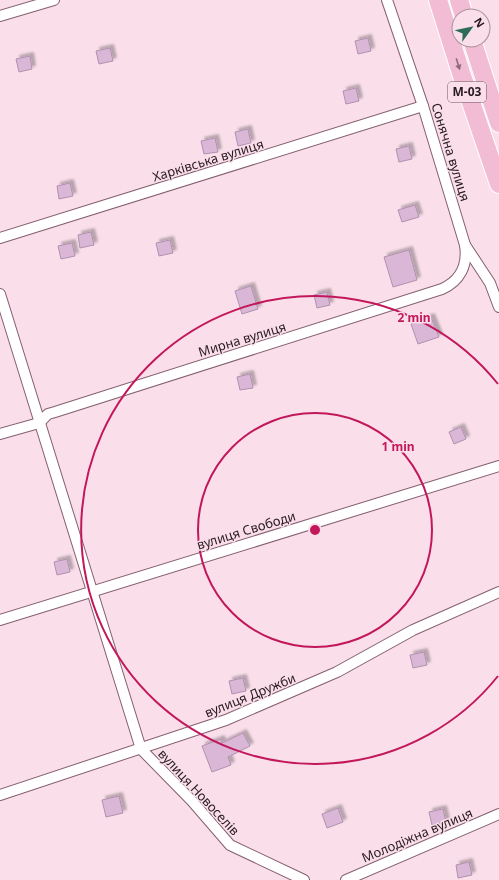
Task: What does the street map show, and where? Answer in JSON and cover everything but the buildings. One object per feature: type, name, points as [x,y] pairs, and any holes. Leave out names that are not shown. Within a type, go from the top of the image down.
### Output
[{"type":"highway","name":"М-03","points":[[438,0],[499,184]]},
{"type":"highway","name":"М-03","points":[[475,48],[499,123]]},
{"type":"street","points":[[0,16],[54,0]]},
{"type":"street","name":"Сонячна вулиця","points":[[387,0],[423,106],[465,245],[490,283],[499,307]]},
{"type":"street","name":"Харківська вулиця","points":[[0,238],[423,106]]},
{"type":"street","name":"Мирна вулиця","points":[[0,434],[39,423],[48,414],[442,290],[454,282],[462,272],[466,259],[465,245]]},
{"type":"street","points":[[0,294],[141,750]]},
{"type":"street","name":"вулиця Свободи","points":[[0,620],[499,466]]},
{"type":"street","name":"вулиця Дружби","points":[[0,795],[141,750],[226,720],[338,672],[414,630],[499,592]]},
{"type":"street","name":"вулиця Новоселів","points":[[141,750],[192,801],[230,845],[304,880]]},
{"type":"street","name":"Молодіжна вулиця","points":[[346,880],[499,814]]}]
